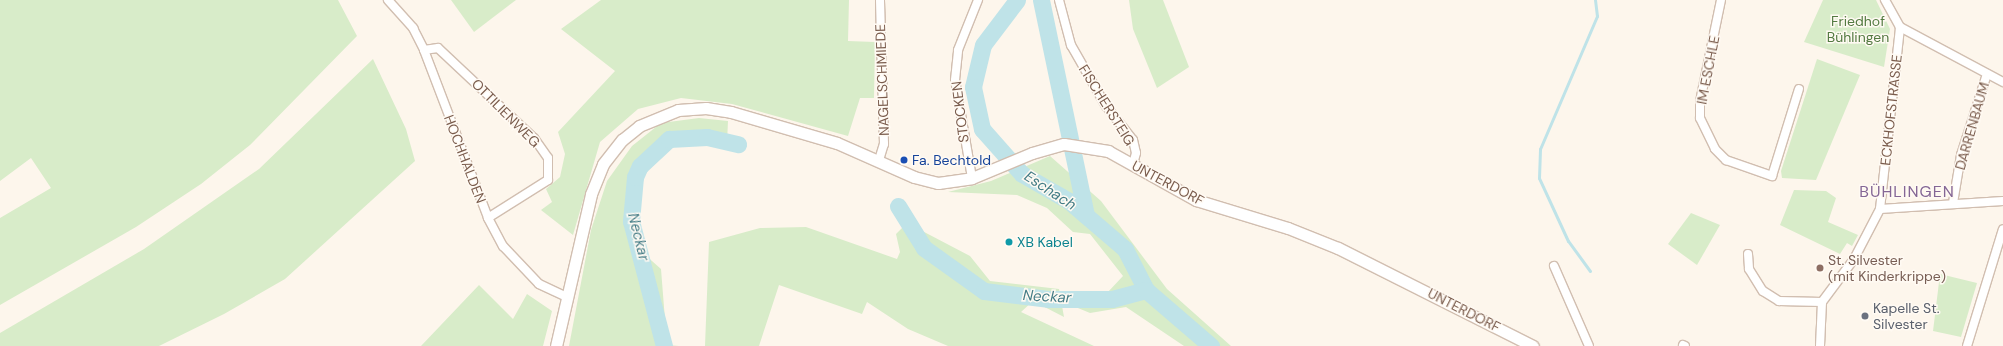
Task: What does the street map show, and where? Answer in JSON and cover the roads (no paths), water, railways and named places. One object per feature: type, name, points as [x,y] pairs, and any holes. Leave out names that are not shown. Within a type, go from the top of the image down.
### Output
[{"type":"street","name":"HOCHHALDEN","points":[[388,0],[413,28],[424,50],[488,218],[503,246],[539,284],[567,297]]},
{"type":"street","name":"NAGELSCHMIEDE","points":[[879,160],[884,144],[880,0]]},
{"type":"street","name":"STOCKEN","points":[[972,178],[955,80],[958,50],[978,0]]},
{"type":"street","name":"FISCHERSTEIG","points":[[1059,0],[1071,45],[1106,106],[1133,140],[1136,153],[1133,164]]},
{"type":"street","name":"IM ESCHLE","points":[[1721,0],[1700,101],[1700,118],[1715,149],[1726,160],[1772,176],[1799,89]]},
{"type":"street","points":[[1885,0],[1900,27]]},
{"type":"street","name":"DARRENBAUM","points":[[1900,27],[2003,82]]},
{"type":"street","name":"ECKHOFSTRASSE","points":[[1822,302],[1854,259],[1880,209],[1900,27]]},
{"type":"street","name":"OTTILIENWEG","points":[[424,50],[438,48],[534,138],[548,158],[548,180],[488,218]]},
{"type":"street","name":"DARRENBAUM","points":[[1953,203],[1961,155],[1987,74]]},
{"type":"street","name":"UNTERDORF","points":[[556,346],[597,176],[612,152],[639,126],[678,110],[706,108],[837,143],[879,160],[914,177],[938,183],[972,178],[1023,157],[1068,144],[1082,145],[1108,151],[1196,200],[1288,228],[1338,248],[1534,346]]},
{"type":"street","points":[[1880,209],[1953,203],[2003,201]]},
{"type":"street","points":[[1967,346],[2003,229]]},
{"type":"street","points":[[1748,254],[1749,269],[1763,291],[1780,301],[1822,302],[1820,346]]},
{"type":"street","points":[[1554,266],[1589,346]]},
{"type":"waterway","name":"Eschach","points":[[1017,0],[983,45],[973,87],[982,129],[1022,174],[1069,201],[1125,249],[1146,290]]},
{"type":"waterway","name":"Eschach","points":[[1041,0],[1086,215]]},
{"type":"waterway","points":[[1590,271],[1568,241],[1539,178],[1540,149],[1597,16],[1595,0]]},
{"type":"waterway","name":"Neckar","points":[[664,346],[631,221],[635,177],[640,166],[669,139],[707,137],[738,144]]},
{"type":"waterway","name":"Neckar","points":[[898,206],[924,248],[984,291],[1048,299],[1112,299],[1146,290],[1211,346]]},
{"type":"place","name":"Fa. Bechtold","points":[[904,160]]},
{"type":"place","name":"XB Kabel","points":[[1009,242]]},
{"type":"place","name":"St. Silvester (mit Kinderkrippe)","points":[[1820,268]]},
{"type":"place","name":"Kapelle St. Silvester","points":[[1865,316]]},
{"type":"district","name":"BÜHLINGEN","points":[[1907,192]]},
{"type":"park label","name":"Friedhof Bühlingen","points":[[1858,30]]}]
